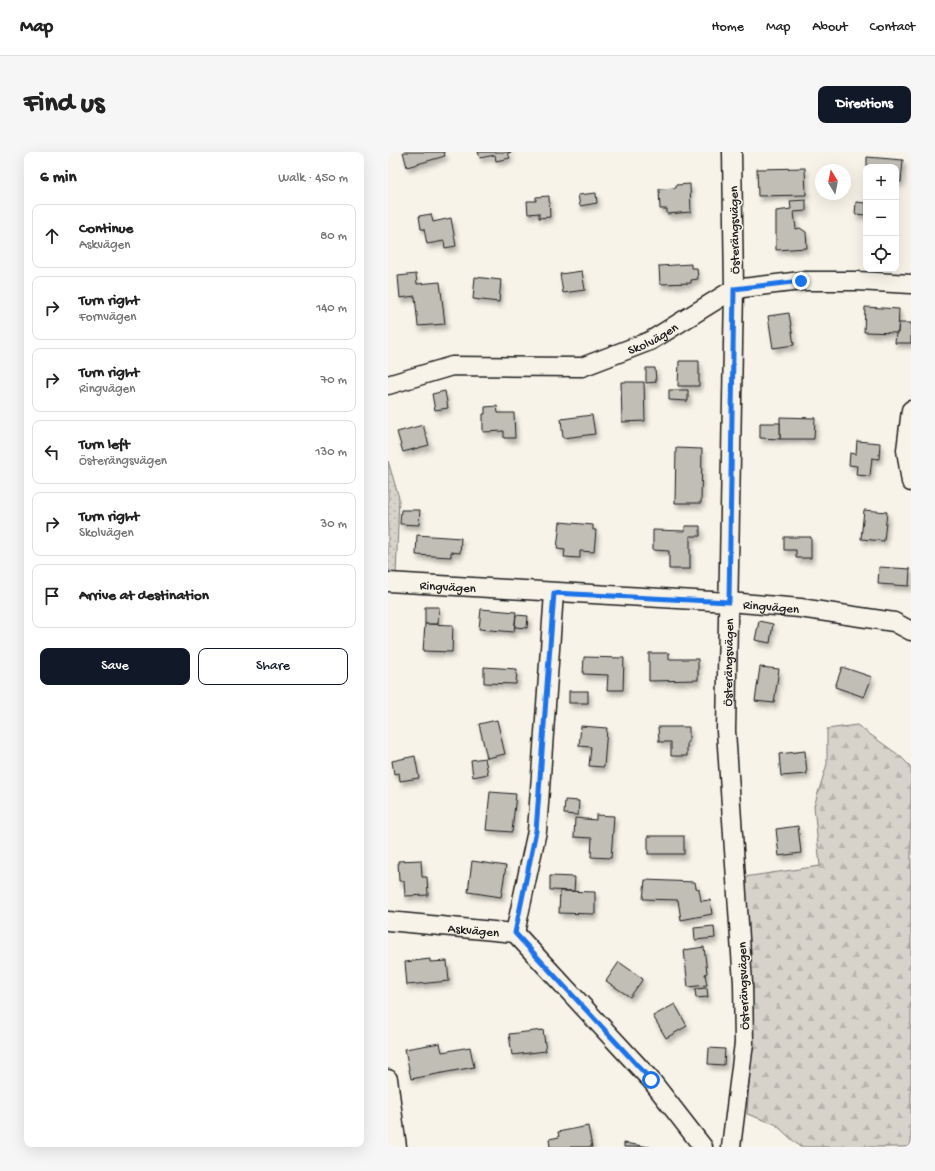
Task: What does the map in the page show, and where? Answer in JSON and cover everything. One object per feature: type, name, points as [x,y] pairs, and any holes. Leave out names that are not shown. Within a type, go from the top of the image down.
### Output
[{"type":"street","name":"Österängsvägen","points":[[731,1147],[744,1043],[743,983],[726,731],[734,289],[732,152]]},
{"type":"street","name":"Skolvägen","points":[[389,379],[452,366],[582,367],[650,341],[734,289],[801,281],[857,281],[911,284]]},
{"type":"street","points":[[911,410],[906,450],[911,482]]},
{"type":"street","name":"Ringvägen","points":[[388,582],[554,593],[729,602],[800,608],[894,622],[911,631]]},
{"type":"street","points":[[515,933],[536,831],[554,593]]},
{"type":"street","name":"Askvägen","points":[[388,921],[515,933],[651,1080],[703,1147]]},
{"type":"street","points":[[388,1079],[397,1147]]},
{"type":"green space","points":[[388,461],[399,498],[396,577],[388,576]]},
{"type":"green space","points":[[857,725],[900,756],[911,767],[911,1147],[800,1147],[775,1124],[747,1114],[752,1035],[750,953],[744,877],[820,866],[814,806],[827,764],[827,729]]},
{"type":"building","points":[[403,152],[444,152],[445,156],[407,167]]},
{"type":"building","points":[[478,152],[512,152],[508,153],[510,158],[496,161],[495,155],[480,158]]},
{"type":"building","points":[[867,157],[903,160],[901,182],[899,182],[899,164],[867,164]]},
{"type":"building","points":[[805,168],[806,195],[758,196],[757,169]]},
{"type":"building","points":[[690,184],[691,212],[667,214],[667,209],[660,209],[659,189],[676,188],[676,185]]},
{"type":"building","points":[[596,193],[597,203],[580,206],[578,195]]},
{"type":"building","points":[[549,196],[550,217],[539,218],[539,213],[528,214],[527,201],[536,201],[536,197]]},
{"type":"building","points":[[806,200],[806,211],[794,212],[796,229],[800,228],[806,232],[807,248],[776,250],[776,211],[791,209],[790,201]]},
{"type":"building","points":[[856,202],[863,203],[863,215],[855,214]]},
{"type":"building","points":[[431,214],[433,222],[451,218],[456,246],[445,248],[444,241],[427,244],[424,229],[421,229],[419,216]]},
{"type":"building","points":[[691,264],[691,268],[697,268],[698,279],[691,280],[691,283],[660,284],[659,266]]},
{"type":"building","points":[[582,271],[585,290],[563,293],[560,274]]},
{"type":"building","points":[[416,274],[417,284],[440,282],[445,324],[418,326],[415,296],[400,298],[398,276]]},
{"type":"building","points":[[475,277],[501,280],[499,302],[473,299]]},
{"type":"building","points":[[865,307],[899,309],[898,333],[864,332]]},
{"type":"building","points":[[789,313],[794,345],[773,348],[768,316]]},
{"type":"building","points":[[899,323],[911,323],[911,343],[895,343]]},
{"type":"building","points":[[679,361],[699,361],[699,386],[678,386]]},
{"type":"building","points":[[646,368],[655,368],[656,382],[646,383]]},
{"type":"building","points":[[621,382],[644,382],[645,421],[622,422]]},
{"type":"building","points":[[669,390],[688,390],[688,401],[669,400]]},
{"type":"building","points":[[445,391],[448,408],[435,410],[432,394]]},
{"type":"building","points":[[497,406],[498,413],[514,413],[515,438],[504,438],[504,431],[483,432],[483,414],[485,414],[485,407]]},
{"type":"building","points":[[592,415],[595,434],[563,438],[561,419]]},
{"type":"building","points":[[780,417],[815,418],[814,439],[780,439]]},
{"type":"building","points":[[760,423],[780,423],[780,439],[760,438]]},
{"type":"building","points":[[423,425],[429,445],[403,452],[397,432]]},
{"type":"building","points":[[857,441],[880,443],[879,459],[872,458],[870,476],[856,475],[857,466],[849,465],[850,453],[856,454]]},
{"type":"building","points":[[676,448],[702,449],[701,503],[675,503]]},
{"type":"building","points":[[401,510],[420,510],[419,525],[400,524]]},
{"type":"building","points":[[864,510],[887,512],[884,541],[861,539]]},
{"type":"building","points":[[560,522],[593,525],[593,530],[596,530],[594,552],[580,551],[580,558],[564,557],[565,550],[557,549]]},
{"type":"building","points":[[685,526],[700,526],[700,536],[690,536],[690,569],[669,569],[669,551],[653,550],[653,530],[685,531]]},
{"type":"building","points":[[417,535],[461,538],[460,553],[451,552],[451,557],[416,555]]},
{"type":"building","points":[[784,537],[811,537],[811,558],[796,558],[796,550],[784,550]]},
{"type":"building","points":[[879,567],[910,569],[909,586],[878,584]]},
{"type":"building","points":[[425,607],[439,607],[438,624],[425,624]]},
{"type":"building","points":[[481,609],[516,612],[514,632],[479,629]]},
{"type":"building","points":[[516,615],[528,616],[527,628],[515,627]]},
{"type":"building","points":[[759,621],[773,624],[770,643],[755,640]]},
{"type":"building","points":[[425,624],[453,625],[452,652],[423,651]]},
{"type":"building","points":[[649,653],[669,653],[669,659],[698,659],[698,680],[649,681]]},
{"type":"building","points":[[584,657],[624,658],[623,690],[607,690],[608,675],[583,674]]},
{"type":"building","points":[[484,667],[517,669],[516,684],[484,683]]},
{"type":"building","points":[[760,667],[779,669],[774,703],[755,701]]},
{"type":"building","points":[[842,667],[872,677],[864,697],[835,687]]},
{"type":"building","points":[[569,691],[588,691],[588,703],[569,703]]},
{"type":"building","points":[[497,720],[505,754],[487,758],[479,724]]},
{"type":"building","points":[[581,726],[607,728],[604,767],[589,766],[591,747],[579,746]]},
{"type":"building","points":[[658,727],[689,727],[687,756],[671,756],[671,742],[659,742]]},
{"type":"building","points":[[805,751],[807,774],[781,776],[779,754]]},
{"type":"building","points":[[415,756],[419,778],[400,781],[399,773],[394,774],[392,761]]},
{"type":"building","points":[[485,758],[488,774],[473,777],[471,760]]},
{"type":"building","points":[[490,792],[516,794],[512,832],[486,830]]},
{"type":"building","points":[[565,800],[579,801],[578,815],[564,814]]},
{"type":"building","points":[[596,815],[614,816],[611,858],[591,857],[592,838],[574,837],[575,818],[596,820]]},
{"type":"building","points":[[798,826],[801,853],[779,856],[776,829]]},
{"type":"building","points":[[648,836],[684,836],[684,854],[648,854]]},
{"type":"building","points":[[421,860],[422,877],[427,877],[428,895],[405,896],[404,881],[399,881],[398,861]]},
{"type":"building","points":[[472,861],[506,866],[501,897],[468,892]]},
{"type":"building","points":[[550,876],[575,877],[574,891],[550,890]]},
{"type":"building","points":[[645,880],[695,882],[696,888],[699,889],[701,901],[710,900],[712,914],[681,920],[678,900],[643,899]]},
{"type":"building","points":[[560,891],[595,892],[595,914],[559,913]]},
{"type":"building","points":[[714,926],[715,938],[695,940],[694,928]]},
{"type":"building","points":[[704,947],[707,985],[688,987],[684,950]]},
{"type":"building","points":[[430,959],[430,962],[447,961],[449,981],[407,985],[405,962]]},
{"type":"building","points":[[619,962],[643,979],[630,997],[606,981]]},
{"type":"building","points":[[707,988],[708,997],[696,998],[695,989]]},
{"type":"building","points":[[675,1004],[687,1026],[666,1038],[653,1016]]},
{"type":"building","points":[[543,1030],[546,1051],[512,1055],[509,1034]]},
{"type":"building","points":[[440,1043],[442,1052],[470,1047],[474,1067],[411,1079],[405,1049]]},
{"type":"building","points":[[709,1048],[725,1049],[724,1065],[708,1064]]},
{"type":"building","points":[[588,1126],[592,1147],[550,1147],[549,1139],[559,1137],[558,1132]]},
{"type":"building","points":[[624,1143],[650,1147],[624,1147]]},
{"type":"route","points":[[651,1080],[515,933],[536,831],[554,593],[729,602],[734,289],[801,281]]}]
